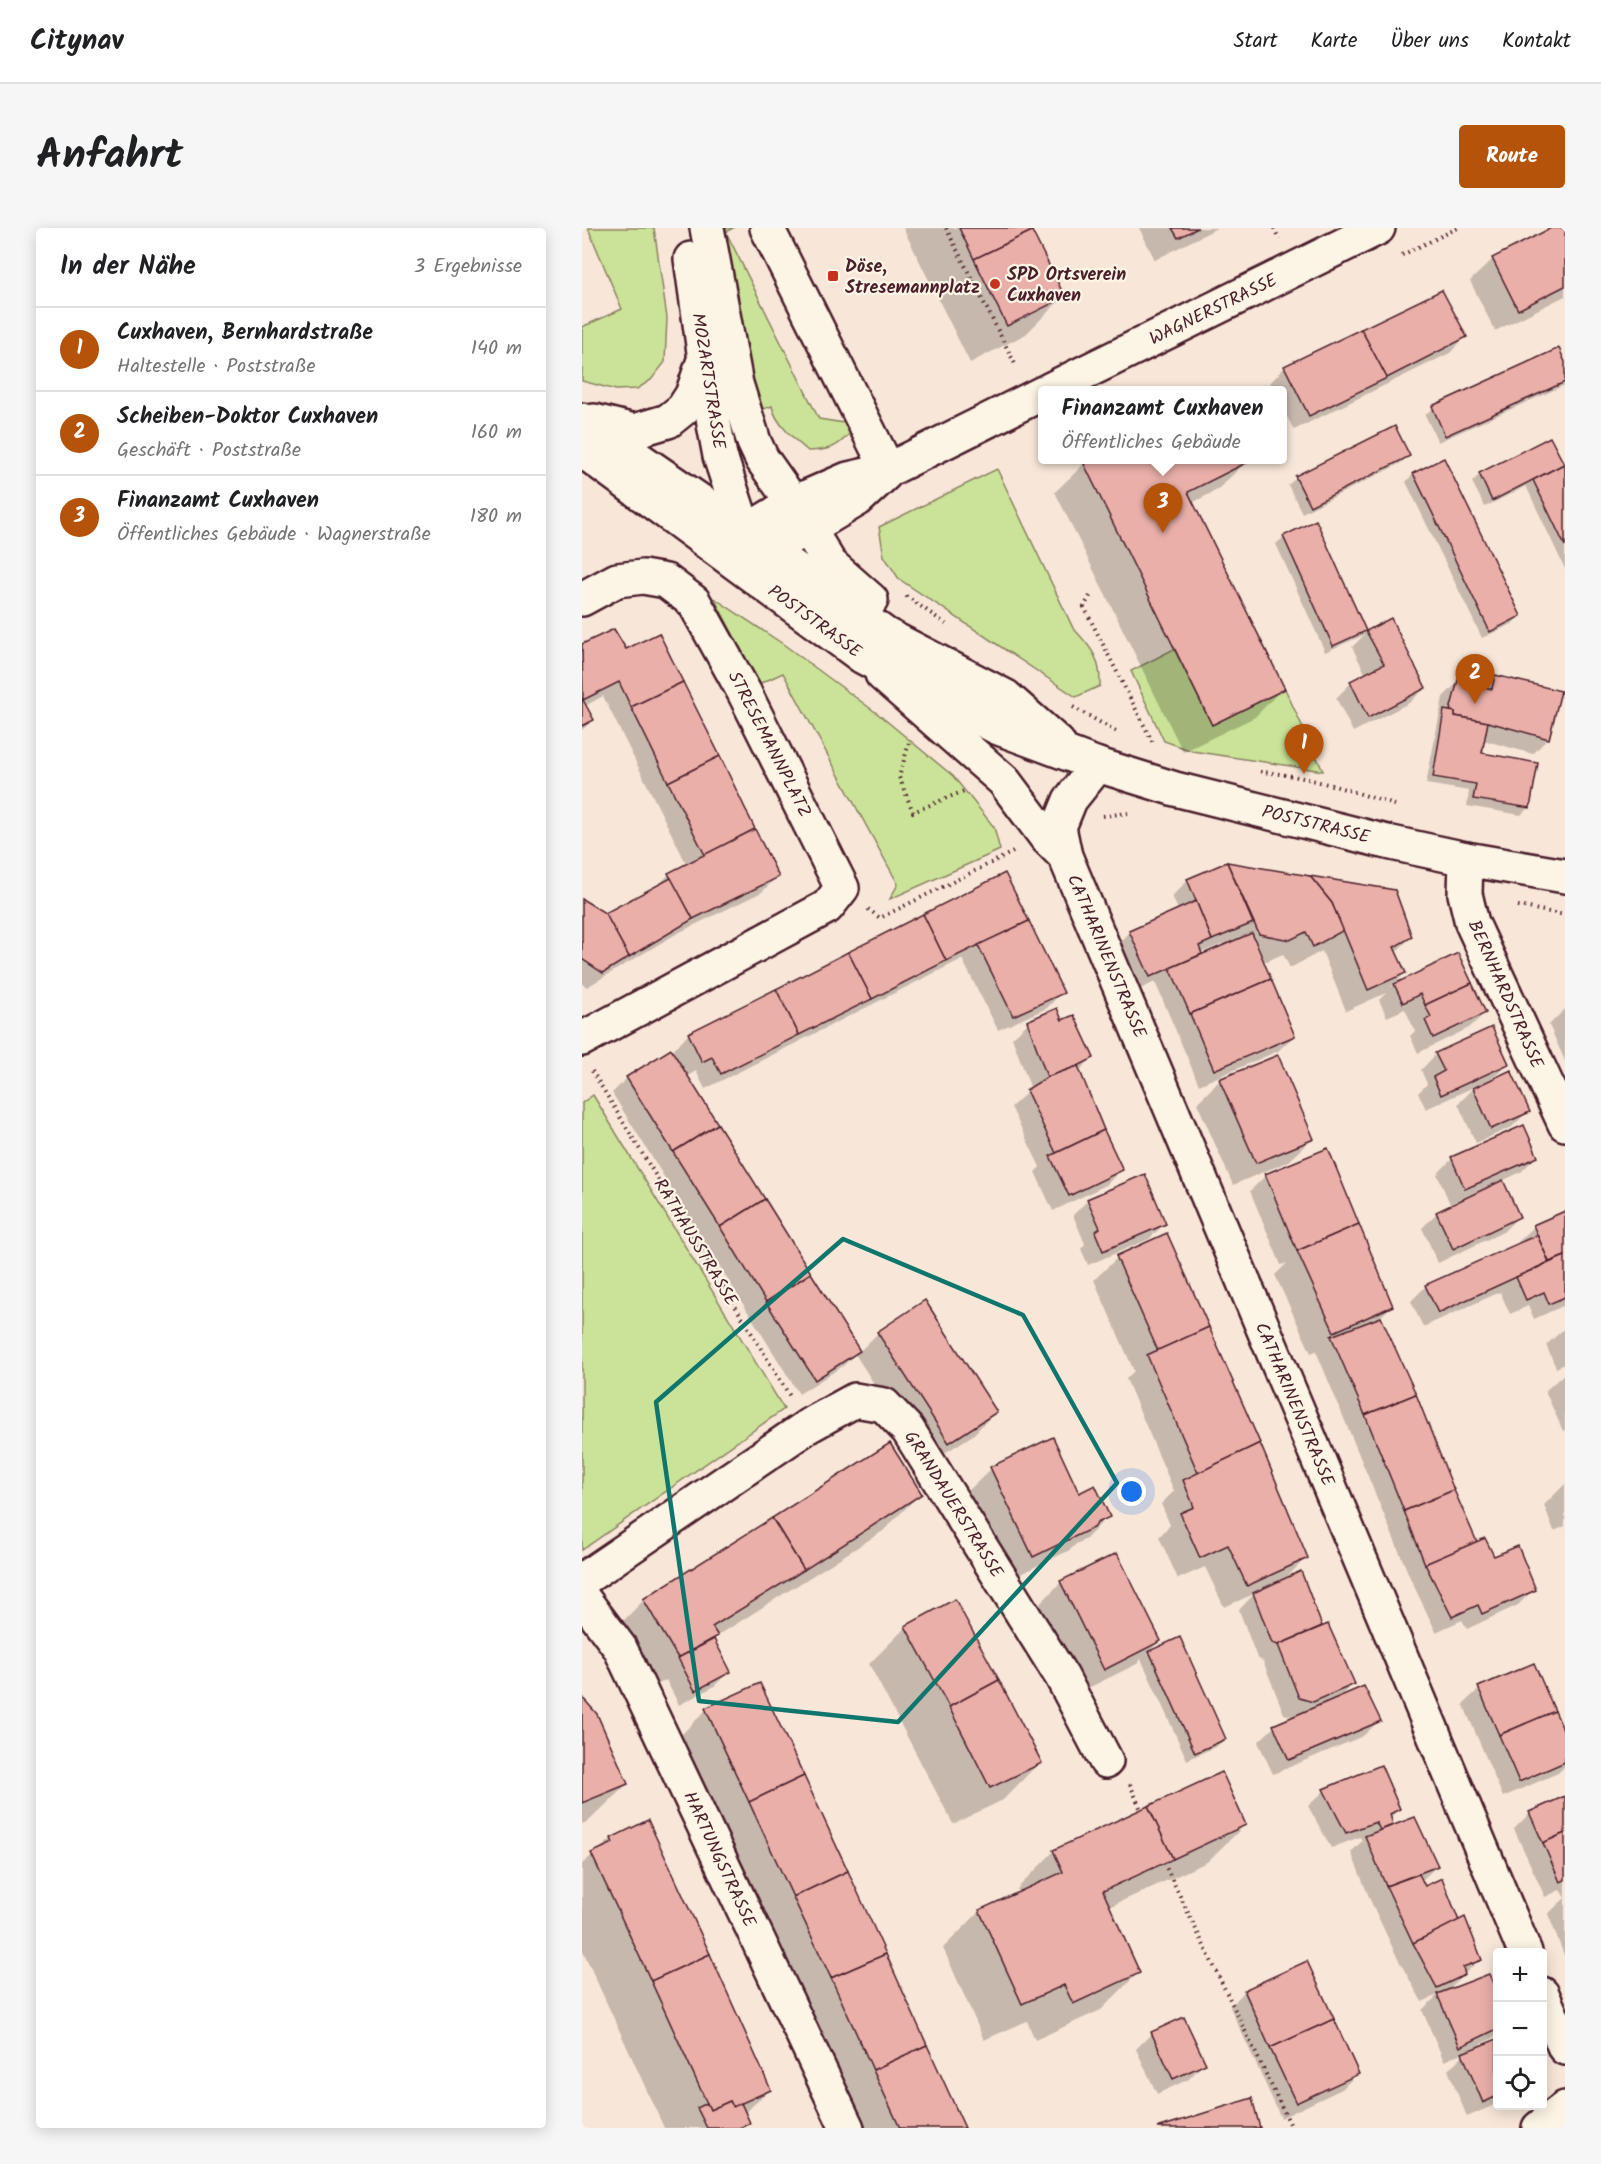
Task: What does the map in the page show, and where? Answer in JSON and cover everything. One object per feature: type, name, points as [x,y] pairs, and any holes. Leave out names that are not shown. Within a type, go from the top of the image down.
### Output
[{"type":"street","name":"MOZARTSTRASSE","points":[[687,228],[714,424],[720,456],[745,545]]},
{"type":"street","name":"MOZARTSTRASSE","points":[[707,228],[736,384],[754,442],[767,467],[830,564],[864,596],[981,673],[1006,697]]},
{"type":"street","points":[[767,228],[888,470]]},
{"type":"street","name":"WAGNERSTRASSE","points":[[1057,386],[1378,228]]},
{"type":"street","points":[[582,418],[634,431],[669,421],[683,409],[692,395],[705,356]]},
{"type":"street","points":[[745,545],[800,515],[848,479],[888,470],[1038,395]]},
{"type":"street","name":"POSTSTRASSE","points":[[582,418],[745,545],[863,657],[996,727],[1084,760],[1175,789],[1466,859],[1565,876]]},
{"type":"street","name":"POSTSTRASSE","points":[[582,450],[745,545],[886,635],[1006,697],[1084,760]]},
{"type":"street","name":"STRESEMANNPLATZ","points":[[582,599],[617,580],[643,577],[666,581],[694,602],[744,692],[842,888]]},
{"type":"street","name":"CATHARINENSTRASSE","points":[[863,657],[1004,781],[1046,837],[1065,856]]},
{"type":"street","name":"CATHARINENSTRASSE","points":[[1084,760],[1059,827],[1065,856],[1523,1948]]},
{"type":"street","name":"BERNHARDSTRASSE","points":[[1466,859],[1465,894],[1472,923],[1565,1124]]},
{"type":"street","points":[[585,1053],[827,907],[842,888]]},
{"type":"street","name":"GRANDAUERSTRASSE","points":[[582,1580],[808,1426],[855,1400],[884,1405],[909,1430],[1062,1677],[1106,1761]]},
{"type":"street","name":"HARTUNGSTRASSE","points":[[582,1597],[621,1648],[847,2128]]},
{"type":"street","points":[[1545,2002],[1565,2048]]},
{"type":"street","points":[[1539,2128],[1565,2108]]},
{"type":"path","points":[[946,228],[1016,366],[1006,371]]},
{"type":"path","points":[[1274,228],[1279,240]]},
{"type":"path","points":[[1090,596],[1084,607],[1158,754]]},
{"type":"path","points":[[913,732],[899,777],[913,812],[968,789]]},
{"type":"path","points":[[842,888],[880,918],[1023,847]]},
{"type":"path","name":"RATHAUSSTRASSE","points":[[585,1053],[808,1426]]},
{"type":"path","points":[[1164,1863],[1292,2128]]},
{"type":"highlighted area","points":[[843,1239],[1023,1315],[1117,1483],[898,1722],[699,1701],[656,1402]]},
{"type":"green space","points":[[588,228],[654,228],[667,318],[665,362],[651,380],[637,389],[616,390],[582,381],[582,327],[622,309]]},
{"type":"green space","points":[[719,228],[733,228],[726,232],[819,419],[850,424],[852,431],[837,445],[828,449],[808,451],[781,425],[772,406],[755,412]]},
{"type":"green space","points":[[997,469],[1073,628],[1090,647],[1097,660],[1100,686],[1076,697],[899,579],[884,556],[879,527]]},
{"type":"green space","points":[[714,598],[783,644],[878,714],[953,776],[994,827],[1000,850],[890,899],[898,884],[783,673],[759,684]]},
{"type":"green space","points":[[1174,649],[1212,725],[1285,689],[1323,771],[1192,751],[1164,741],[1131,671]]},
{"type":"green space","points":[[593,1095],[784,1409],[582,1550],[582,1103]]},
{"type":"building","points":[[959,228],[1031,228],[1032,231],[974,259]]},
{"type":"building","points":[[1172,228],[1198,228],[1178,238]]},
{"type":"building","points":[[1551,228],[1565,228],[1565,286],[1518,310],[1492,258]]},
{"type":"building","points":[[1032,231],[1065,297],[1007,326],[974,259]]},
{"type":"building","points":[[1442,290],[1467,337],[1387,378],[1361,329]]},
{"type":"building","points":[[1361,329],[1387,378],[1309,416],[1284,366]]},
{"type":"building","points":[[1559,348],[1565,362],[1565,382],[1445,436],[1432,406]]},
{"type":"building","points":[[1395,426],[1410,456],[1310,506],[1295,476]]},
{"type":"building","points":[[1550,437],[1564,464],[1492,501],[1479,473]]},
{"type":"building","points":[[1444,458],[1521,616],[1490,632],[1413,473]]},
{"type":"building","points":[[1084,464],[1244,464],[1188,492],[1285,689],[1212,725]]},
{"type":"building","points":[[1565,465],[1565,546],[1533,480]]},
{"type":"building","points":[[1316,520],[1366,631],[1333,646],[1283,536]]},
{"type":"building","points":[[1391,618],[1426,688],[1368,718],[1350,681],[1384,664],[1366,631]]},
{"type":"building","points":[[614,629],[626,649],[659,633],[683,682],[631,707],[619,682],[583,700],[582,644]]},
{"type":"building","points":[[1495,675],[1561,691],[1549,739],[1488,722],[1455,716],[1455,712],[1450,711],[1458,680],[1492,689]]},
{"type":"building","points":[[683,682],[720,756],[668,782],[631,707]]},
{"type":"building","points":[[582,698],[594,720],[582,726]]},
{"type":"building","points":[[1444,710],[1455,712],[1455,716],[1488,722],[1482,753],[1538,763],[1530,808],[1473,799],[1476,784],[1433,777]]},
{"type":"building","points":[[720,756],[755,829],[705,855],[668,782]]},
{"type":"building","points":[[755,829],[779,877],[693,919],[668,873]]},
{"type":"building","points":[[1227,862],[1253,923],[1212,940],[1187,879]]},
{"type":"building","points":[[1227,862],[1310,876],[1332,903],[1344,930],[1313,947],[1306,932],[1290,940],[1259,934]]},
{"type":"building","points":[[1005,873],[1029,921],[946,961],[923,914]]},
{"type":"building","points":[[1310,876],[1395,890],[1412,937],[1394,947],[1406,973],[1368,990],[1332,903]]},
{"type":"building","points":[[671,878],[693,919],[629,957],[605,913]]},
{"type":"building","points":[[582,899],[605,913],[629,957],[603,973],[582,959]]},
{"type":"building","points":[[1196,901],[1212,940],[1199,946],[1202,954],[1150,977],[1129,931]]},
{"type":"building","points":[[923,914],[946,961],[872,999],[848,952]]},
{"type":"building","points":[[1029,921],[1064,993],[1013,1016],[978,945]]},
{"type":"building","points":[[1252,933],[1271,979],[1190,1014],[1170,968]]},
{"type":"building","points":[[848,952],[872,999],[799,1035],[776,989]]},
{"type":"building","points":[[1458,953],[1472,983],[1425,1005],[1420,994],[1403,1003],[1394,984]]},
{"type":"building","points":[[1271,979],[1295,1036],[1214,1070],[1190,1014]]},
{"type":"building","points":[[1472,983],[1486,1013],[1433,1038],[1425,1020],[1431,1017],[1425,1005]]},
{"type":"building","points":[[776,989],[799,1035],[721,1074],[712,1057],[702,1062],[688,1033]]},
{"type":"building","points":[[1057,1008],[1062,1020],[1074,1015],[1094,1058],[1047,1077],[1027,1021]]},
{"type":"building","points":[[1492,1027],[1509,1064],[1441,1095],[1433,1077],[1444,1071],[1435,1053]]},
{"type":"building","points":[[671,1049],[718,1124],[673,1152],[626,1077]]},
{"type":"building","points":[[1278,1055],[1314,1139],[1256,1163],[1219,1079]]},
{"type":"building","points":[[1078,1066],[1104,1130],[1056,1153],[1026,1090],[1047,1077]]},
{"type":"building","points":[[1511,1070],[1530,1112],[1491,1129],[1473,1088]]},
{"type":"building","points":[[718,1124],[765,1199],[720,1227],[673,1152]]},
{"type":"building","points":[[1524,1125],[1538,1157],[1465,1189],[1451,1157]]},
{"type":"building","points":[[1104,1130],[1123,1170],[1069,1196],[1050,1156]]},
{"type":"building","points":[[1328,1148],[1359,1224],[1297,1251],[1265,1174]]},
{"type":"building","points":[[1145,1174],[1166,1224],[1103,1251],[1095,1232],[1100,1228],[1087,1199]]},
{"type":"building","points":[[1503,1180],[1520,1217],[1453,1249],[1436,1212]]},
{"type":"building","points":[[765,1199],[811,1273],[766,1302],[720,1227]]},
{"type":"building","points":[[1565,1211],[1565,1256],[1549,1262],[1533,1225]]},
{"type":"building","points":[[1359,1224],[1393,1306],[1334,1332],[1297,1251]]},
{"type":"building","points":[[1167,1233],[1209,1327],[1158,1351],[1116,1256]]},
{"type":"building","points":[[1537,1235],[1549,1262],[1438,1313],[1425,1285]]},
{"type":"building","points":[[1565,1256],[1565,1297],[1549,1304],[1544,1292],[1526,1300],[1516,1277]]},
{"type":"building","points":[[811,1273],[860,1351],[815,1380],[766,1302]]},
{"type":"building","points":[[925,1300],[997,1412],[949,1443],[877,1332]]},
{"type":"building","points":[[1381,1317],[1416,1394],[1365,1415],[1331,1336]]},
{"type":"building","points":[[1209,1327],[1260,1443],[1198,1473],[1147,1355]]},
{"type":"building","points":[[1416,1394],[1454,1490],[1404,1511],[1365,1415]]},
{"type":"building","points":[[1053,1437],[1079,1493],[1095,1485],[1110,1517],[1097,1523],[1095,1527],[1033,1557],[990,1467]]},
{"type":"building","points":[[890,1443],[922,1494],[804,1570],[772,1518]]},
{"type":"building","points":[[1260,1443],[1308,1558],[1247,1586],[1228,1545],[1200,1558],[1180,1513],[1194,1507],[1183,1480]]},
{"type":"building","points":[[1454,1490],[1477,1542],[1425,1564],[1404,1511]]},
{"type":"building","points":[[772,1518],[804,1570],[712,1627],[718,1636],[678,1658],[643,1599]]},
{"type":"building","points":[[1485,1538],[1494,1556],[1518,1546],[1536,1590],[1482,1614],[1478,1605],[1452,1617],[1425,1564]]},
{"type":"building","points":[[1117,1553],[1161,1641],[1104,1670],[1060,1581]]},
{"type":"building","points":[[1301,1571],[1322,1626],[1278,1645],[1272,1643],[1253,1593]]},
{"type":"building","points":[[955,1599],[999,1680],[949,1707],[905,1626]]},
{"type":"building","points":[[1328,1624],[1355,1684],[1313,1702],[1299,1698],[1278,1645]]},
{"type":"building","points":[[1180,1637],[1226,1739],[1195,1753],[1149,1651]]},
{"type":"building","points":[[714,1639],[731,1672],[695,1691],[678,1658]]},
{"type":"building","points":[[1534,1663],[1555,1711],[1499,1735],[1478,1687]]},
{"type":"building","points":[[999,1680],[1042,1763],[990,1788],[949,1707]]},
{"type":"building","points":[[760,1683],[804,1776],[749,1802],[705,1708]]},
{"type":"building","points":[[1364,1686],[1381,1721],[1289,1760],[1273,1725]]},
{"type":"building","points":[[582,1697],[597,1714],[628,1784],[582,1803]]},
{"type":"building","points":[[1555,1711],[1565,1734],[1565,1762],[1519,1782],[1499,1735]]},
{"type":"building","points":[[1381,1765],[1400,1809],[1390,1814],[1393,1825],[1380,1830],[1376,1822],[1346,1833],[1323,1789]]},
{"type":"building","points":[[1222,1772],[1246,1825],[1173,1859],[1148,1806]]},
{"type":"building","points":[[804,1776],[848,1871],[793,1897],[749,1802]]},
{"type":"building","points":[[1565,1796],[1565,1833],[1543,1843],[1529,1812]]},
{"type":"building","points":[[1148,1806],[1173,1859],[1103,1891],[1140,1973],[1073,2004],[1064,1985],[1022,2004],[979,1910],[1063,1872],[1053,1850]]},
{"type":"building","points":[[1415,1817],[1438,1866],[1386,1886],[1365,1836]]},
{"type":"building","points":[[648,1820],[710,1954],[651,1981],[591,1853],[613,1843],[611,1838]]},
{"type":"building","points":[[1565,1833],[1565,1880],[1560,1882],[1543,1843]]},
{"type":"building","points":[[848,1871],[886,1954],[831,1978],[793,1897]]},
{"type":"building","points":[[1419,1874],[1425,1886],[1442,1878],[1459,1921],[1413,1943],[1386,1886]]},
{"type":"building","points":[[1465,1917],[1482,1960],[1463,1967],[1465,1975],[1437,1988],[1413,1943]]},
{"type":"building","points":[[710,1954],[771,2090],[733,2107],[730,2101],[710,2110],[651,1981]]},
{"type":"building","points":[[886,1954],[927,2045],[873,2070],[831,1978]]},
{"type":"building","points":[[1307,1961],[1334,2019],[1270,2048],[1244,1990]]},
{"type":"building","points":[[1489,1974],[1493,1984],[1493,2031],[1460,2047],[1437,1994]]},
{"type":"building","points":[[1184,2017],[1206,2064],[1173,2079],[1151,2032]]},
{"type":"building","points":[[1334,2019],[1359,2074],[1296,2103],[1270,2048]]},
{"type":"building","points":[[1493,2041],[1493,2098],[1483,2103],[1462,2053]]},
{"type":"building","points":[[927,2045],[965,2128],[900,2128],[873,2070]]},
{"type":"building","points":[[1252,2098],[1260,2128],[1157,2128]]},
{"type":"building","points":[[730,2101],[733,2107],[741,2103],[750,2123],[739,2128],[707,2128],[697,2108],[707,2103],[710,2110]]},
{"type":"place","name":"Döse, Stresemannplatz","points":[[833,276]]},
{"type":"place","name":"SPD Ortsverein Cuxhaven","points":[[995,284]]},
{"type":"place","name":"Finanzamt Cuxhaven","points":[[1163,533]]},
{"type":"place","name":"Scheiben-Doktor Cuxhaven","points":[[1475,704]]},
{"type":"place","name":"Cuxhaven, Bernhardstraße","points":[[1304,774]]}]
